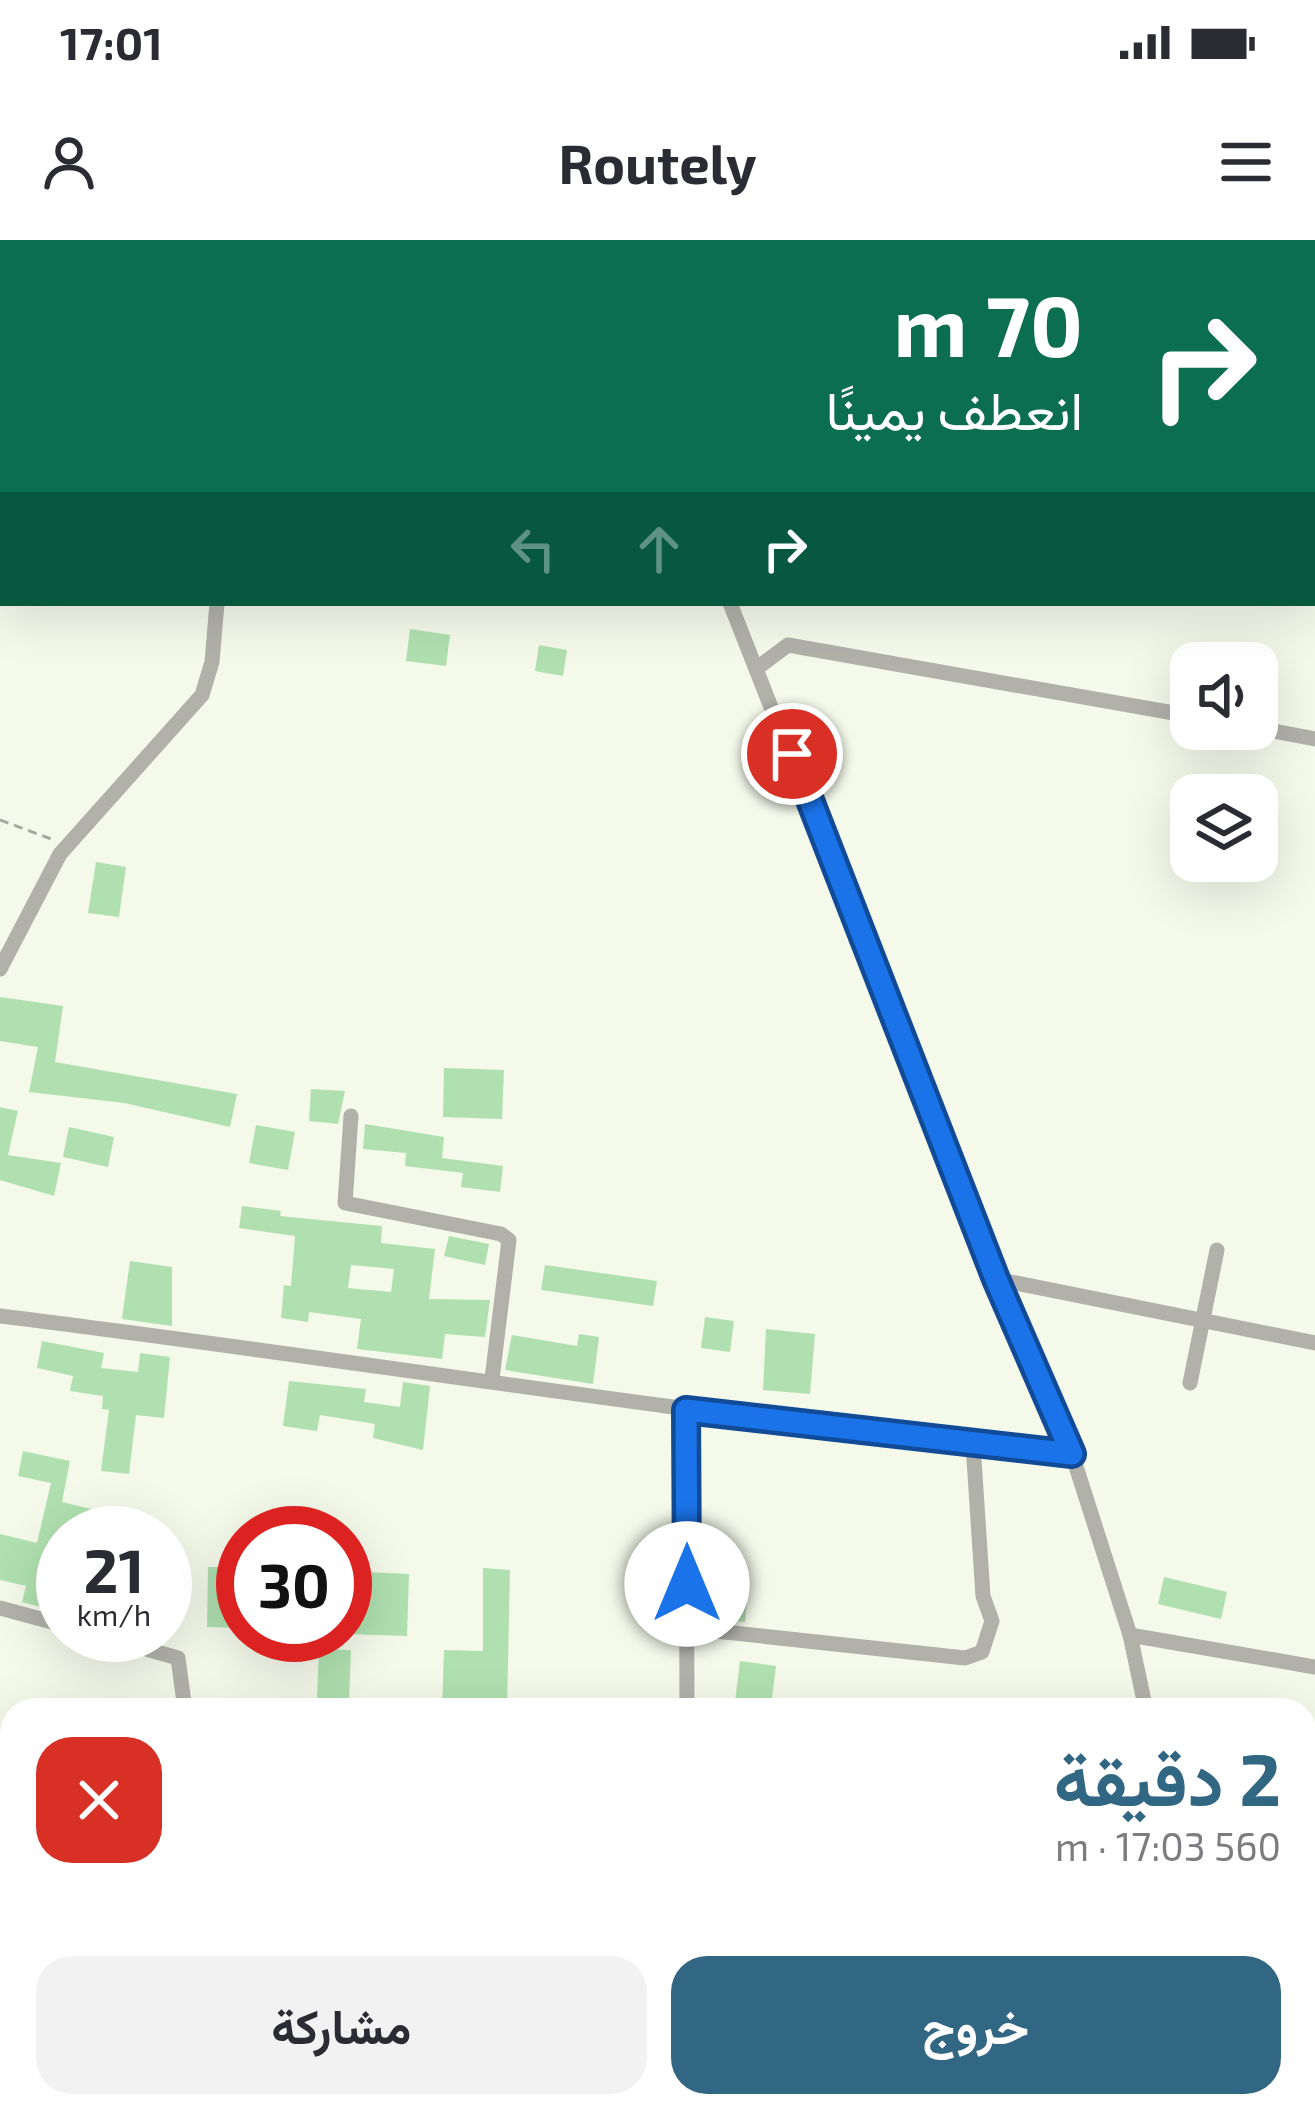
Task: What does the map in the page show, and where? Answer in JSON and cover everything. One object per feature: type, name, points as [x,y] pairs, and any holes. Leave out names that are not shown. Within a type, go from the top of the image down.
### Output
[{"type":"street","points":[[0,969],[68,846],[202,695],[212,662],[217,606]]},
{"type":"street","points":[[731,606],[996,1279],[1072,1454],[1130,1635],[1143,1698]]},
{"type":"street","points":[[757,668],[788,645],[1170,712]]},
{"type":"street","points":[[1278,732],[1315,739]]},
{"type":"street","points":[[351,1116],[345,1202],[501,1234],[509,1240],[492,1379]]},
{"type":"street","points":[[1190,1383],[1217,1250]]},
{"type":"street","points":[[996,1279],[1315,1343]]},
{"type":"street","points":[[0,1316],[492,1379],[686,1410],[1072,1454]]},
{"type":"street","points":[[686,1410],[687,1698]]},
{"type":"street","points":[[687,1628],[965,1658],[982,1652],[992,1622],[983,1596],[973,1444]]},
{"type":"street","points":[[0,1608],[36,1618]]},
{"type":"street","points":[[1130,1635],[1315,1667]]},
{"type":"street","points":[[179,1662],[183,1698]]},
{"type":"path","points":[[0,820],[68,846]]},
{"type":"building","points":[[410,629],[450,635],[446,666],[406,661]]},
{"type":"building","points":[[539,645],[567,650],[563,676],[535,671]]},
{"type":"building","points":[[96,862],[126,867],[119,917],[88,913]]},
{"type":"building","points":[[0,997],[63,1006],[55,1062],[237,1094],[230,1127],[124,1103],[29,1092],[38,1047],[0,1041]]},
{"type":"building","points":[[444,1068],[504,1070],[502,1119],[443,1117]]},
{"type":"building","points":[[311,1089],[345,1091],[338,1124],[309,1121]]},
{"type":"building","points":[[0,1107],[18,1111],[8,1155],[61,1163],[54,1196],[0,1180]]},
{"type":"building","points":[[365,1124],[444,1137],[442,1158],[503,1166],[500,1192],[461,1187],[463,1173],[405,1166],[406,1153],[363,1149]]},
{"type":"building","points":[[256,1125],[295,1132],[288,1170],[249,1163]]},
{"type":"building","points":[[69,1127],[114,1137],[108,1167],[63,1157]]},
{"type":"building","points":[[242,1206],[281,1211],[280,1216],[382,1226],[381,1243],[435,1249],[429,1299],[490,1300],[485,1337],[445,1334],[442,1359],[357,1349],[361,1319],[309,1312],[308,1322],[281,1318],[284,1285],[291,1286],[295,1236],[239,1228]],"holes":[[[351,1265],[394,1269],[391,1292],[348,1288]]]},
{"type":"building","points":[[449,1236],[489,1244],[485,1265],[444,1256]]},
{"type":"building","points":[[130,1261],[172,1267],[172,1326],[122,1319]]},
{"type":"building","points":[[545,1265],[657,1281],[653,1306],[541,1290]]},
{"type":"building","points":[[705,1317],[734,1321],[730,1352],[701,1348]]},
{"type":"building","points":[[766,1329],[815,1334],[810,1394],[763,1390]]},
{"type":"building","points":[[579,1334],[599,1337],[593,1384],[505,1370],[512,1335],[577,1346]]},
{"type":"building","points":[[42,1341],[104,1353],[101,1368],[138,1372],[140,1353],[170,1357],[164,1418],[136,1415],[129,1474],[101,1471],[109,1410],[102,1409],[103,1396],[70,1391],[73,1376],[37,1368]]},
{"type":"building","points":[[289,1381],[366,1389],[364,1402],[400,1407],[403,1382],[430,1386],[423,1450],[373,1438],[375,1424],[320,1415],[317,1431],[283,1426]]},
{"type":"building","points":[[23,1451],[70,1461],[62,1502],[79,1506],[46,1506],[51,1483],[18,1476]]},
{"type":"building","points":[[0,1534],[36,1543],[36,1606],[22,1602],[26,1586],[0,1580]]},
{"type":"building","points":[[208,1567],[216,1567],[216,1627],[207,1627]]},
{"type":"building","points":[[483,1568],[510,1570],[507,1698],[442,1698],[444,1650],[483,1651]]},
{"type":"building","points":[[372,1572],[409,1574],[407,1636],[372,1635]]},
{"type":"building","points":[[1164,1577],[1227,1592],[1221,1619],[1158,1604]]},
{"type":"building","points":[[699,1583],[748,1587],[745,1622],[699,1617]]},
{"type":"building","points":[[740,1661],[776,1666],[772,1698],[735,1698]]},
{"type":"building","points":[[318,1662],[351,1662],[349,1698],[317,1698]]},
{"type":"route","points":[[687,1584],[686,1410],[1072,1454],[996,1279],[792,754]]}]
